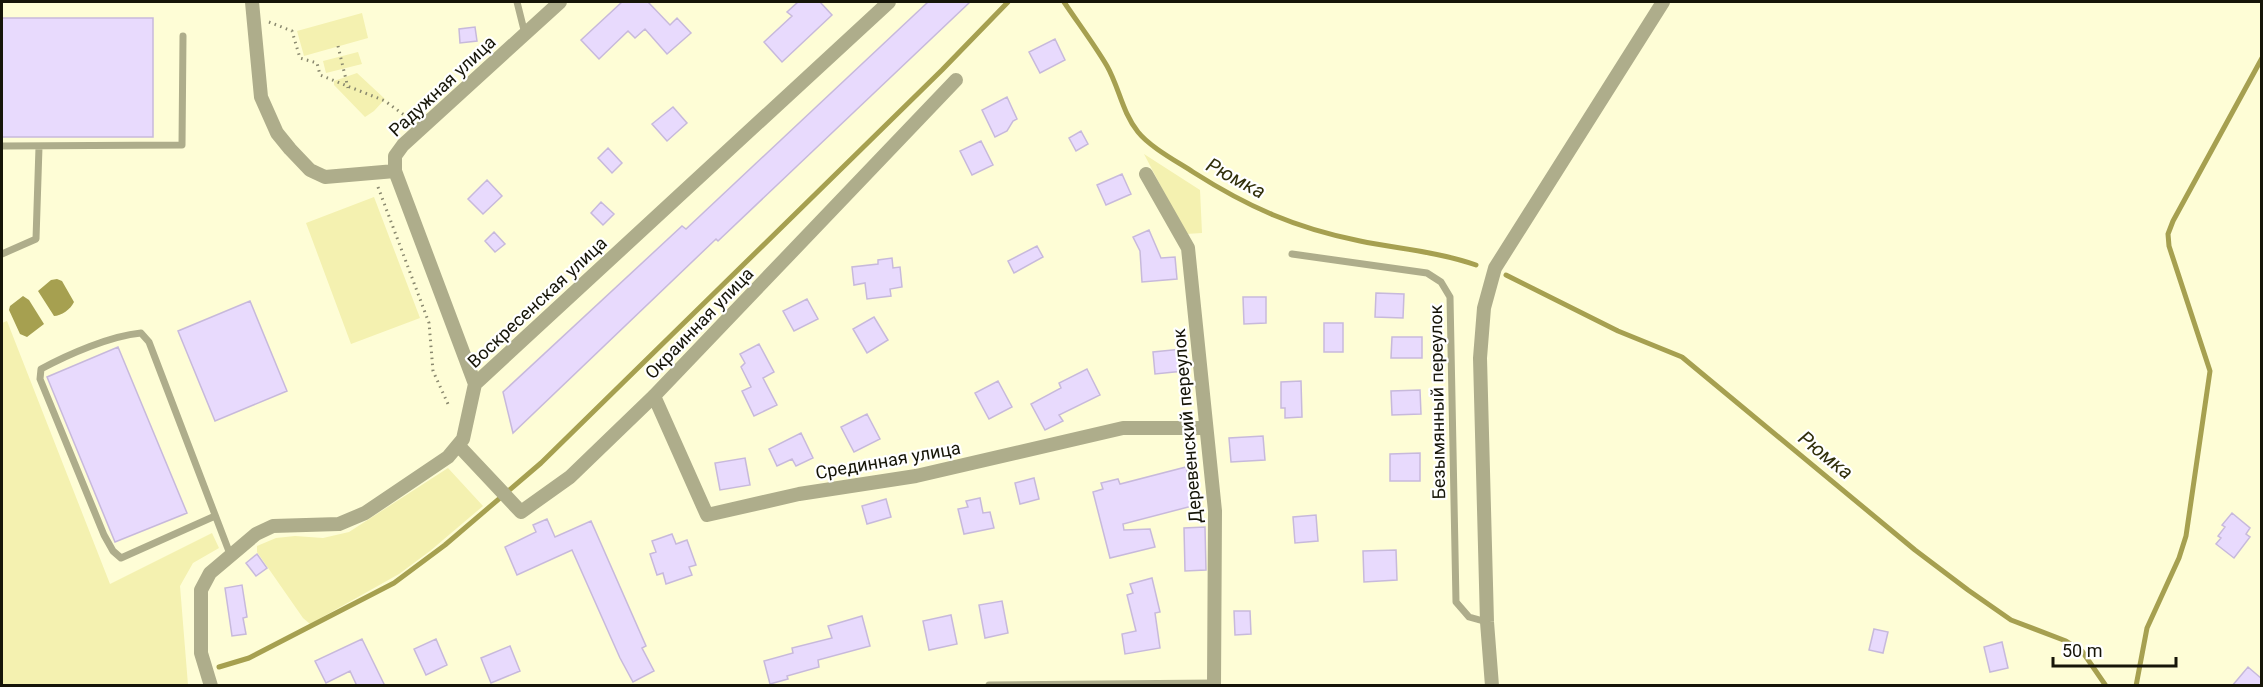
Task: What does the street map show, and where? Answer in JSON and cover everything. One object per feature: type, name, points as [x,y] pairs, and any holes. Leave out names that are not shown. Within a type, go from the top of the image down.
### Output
[{"type":"street","points":[[252,2],[261,97],[277,133],[310,170],[325,177],[395,171],[475,384]]},
{"type":"street","name":"Радужная улица","points":[[395,171],[395,156],[403,145],[560,2]]},
{"type":"street","name":"Воскресенская улица","points":[[211,686],[201,653],[201,590],[210,573],[256,534],[273,526],[339,524],[364,513],[448,457],[463,439],[475,384],[889,2]]},
{"type":"street","points":[[1492,686],[1487,622],[1480,358],[1484,308],[1495,268],[1663,2]]},
{"type":"street","name":"Окраинная улица","points":[[458,445],[521,512],[570,477],[654,396],[956,80]]},
{"type":"street","name":"Деревенский переулок","points":[[1146,174],[1188,248],[1215,511],[1214,684]]},
{"type":"street","name":"Срединная улица","points":[[654,396],[707,516],[799,494],[916,476],[1123,428],[1206,428]]},
{"type":"lane","points":[[517,2],[525,34]]},
{"type":"lane","points":[[2,146],[182,145],[183,36]]},
{"type":"lane","points":[[2,254],[36,239],[39,147]]},
{"type":"lane","name":"Безымянный переулок","points":[[1292,254],[1427,273],[1441,282],[1450,297],[1456,602],[1469,617],[1487,622]]},
{"type":"lane","points":[[215,516],[122,558],[113,551],[104,535],[40,379],[41,369],[124,335],[141,333],[149,342],[230,554]]},
{"type":"lane","points":[[989,685],[1214,684]]},
{"type":"path","points":[[254,16],[292,31],[300,58],[317,63],[320,75],[385,101],[422,128]]},
{"type":"path","points":[[338,46],[348,87]]},
{"type":"path","points":[[372,174],[429,323],[433,371],[448,404]]},
{"type":"shaded area","points":[[362,13],[368,38],[304,56],[297,31]]},
{"type":"shaded area","points":[[358,52],[362,64],[326,73],[323,61]]},
{"type":"shaded area","points":[[357,73],[385,99],[365,117],[334,85],[334,81]]},
{"type":"shaded area","points":[[1144,154],[1200,190],[1202,233],[1186,234]]},
{"type":"shaded area","points":[[374,197],[420,318],[351,344],[306,223]]},
{"type":"shaded area","points":[[51,280],[62,281],[74,302],[66,312],[54,316],[38,291]]},
{"type":"shaded area","points":[[23,296],[29,300],[44,324],[27,337],[20,334],[9,310],[10,306]]},
{"type":"shaded area","points":[[7,321],[110,584],[212,533],[219,548],[193,563],[180,586],[188,685],[2,685],[2,323]]},
{"type":"shaded area","points":[[448,468],[483,506],[399,574],[310,624],[303,618],[257,552],[257,546],[276,538],[295,536],[323,538],[349,532]]},
{"type":"building","points":[[622,2],[648,2],[670,25],[677,18],[691,33],[667,54],[645,29],[635,38],[628,31],[599,59],[581,40]]},
{"type":"building","points":[[798,2],[820,2],[832,15],[782,62],[764,42],[792,16],[787,12]]},
{"type":"building","points":[[928,2],[970,2],[718,241],[716,239],[513,433],[503,392],[682,226],[686,229]]},
{"type":"building","points":[[2,18],[153,18],[153,137],[2,137]]},
{"type":"building","points":[[475,27],[477,41],[460,43],[459,29]]},
{"type":"building","points":[[1055,39],[1065,60],[1040,73],[1029,52]]},
{"type":"building","points":[[1007,97],[1017,119],[1007,131],[995,137],[982,110]]},
{"type":"building","points":[[673,107],[687,123],[667,141],[652,124]]},
{"type":"building","points":[[1081,131],[1088,144],[1076,151],[1069,138]]},
{"type":"building","points":[[981,141],[993,165],[972,175],[960,151]]},
{"type":"building","points":[[608,148],[622,163],[612,173],[598,158]]},
{"type":"building","points":[[1122,174],[1131,194],[1106,205],[1097,185]]},
{"type":"building","points":[[487,180],[502,196],[483,214],[468,199]]},
{"type":"building","points":[[601,202],[614,214],[603,225],[591,213]]},
{"type":"building","points":[[1149,230],[1161,258],[1175,257],[1177,279],[1142,282],[1140,251],[1133,237]]},
{"type":"building","points":[[494,232],[505,244],[495,252],[485,241]]},
{"type":"building","points":[[1037,246],[1043,257],[1014,273],[1008,261]]},
{"type":"building","points":[[892,258],[893,268],[900,267],[902,287],[890,289],[891,296],[867,299],[865,283],[854,285],[852,267],[878,264],[878,260]]},
{"type":"building","points":[[1376,293],[1404,294],[1403,318],[1375,317]]},
{"type":"building","points":[[1243,297],[1266,297],[1266,323],[1244,324]]},
{"type":"building","points":[[807,299],[818,319],[794,331],[783,311]]},
{"type":"building","points":[[250,301],[287,391],[215,421],[178,331]]},
{"type":"building","points":[[874,317],[888,340],[867,353],[853,329]]},
{"type":"building","points":[[1324,323],[1343,323],[1343,352],[1324,352]]},
{"type":"building","points":[[1392,337],[1422,337],[1422,358],[1391,358]]},
{"type":"building","points":[[759,344],[774,372],[763,378],[777,405],[754,416],[742,391],[751,387],[741,367],[745,363],[740,354]]},
{"type":"building","points":[[118,347],[187,513],[115,542],[47,377]]},
{"type":"building","points":[[1182,349],[1184,371],[1155,374],[1153,352]]},
{"type":"building","points":[[1087,369],[1100,395],[1059,415],[1063,421],[1045,430],[1031,404],[1061,388],[1059,383]]},
{"type":"building","points":[[998,381],[1012,407],[989,419],[975,393]]},
{"type":"building","points":[[1301,381],[1302,417],[1285,418],[1285,408],[1281,408],[1281,382]]},
{"type":"building","points":[[1420,390],[1421,414],[1392,415],[1391,391]]},
{"type":"building","points":[[867,414],[880,439],[854,452],[841,427]]},
{"type":"building","points":[[801,433],[813,458],[796,466],[792,459],[777,466],[769,449]]},
{"type":"building","points":[[1263,436],[1265,460],[1231,462],[1229,438]]},
{"type":"building","points":[[1420,453],[1420,481],[1390,481],[1390,454]]},
{"type":"building","points":[[745,458],[750,485],[720,490],[715,463]]},
{"type":"building","points":[[1186,467],[1196,505],[1123,524],[1124,530],[1150,529],[1155,547],[1110,558],[1093,492],[1103,489],[1101,483],[1118,479],[1120,484]]},
{"type":"building","points":[[1034,478],[1039,499],[1020,504],[1015,483]]},
{"type":"building","points":[[980,498],[983,513],[990,512],[994,528],[964,534],[958,509],[968,507],[966,501]]},
{"type":"building","points":[[886,499],[891,517],[867,524],[862,506]]},
{"type":"building","points":[[2232,513],[2250,528],[2246,534],[2250,537],[2234,558],[2216,544],[2221,538],[2218,536],[2225,527],[2222,525]]},
{"type":"building","points":[[1316,515],[1318,541],[1295,543],[1293,517]]},
{"type":"building","points":[[547,519],[555,537],[591,521],[646,646],[642,648],[654,671],[633,682],[572,550],[517,575],[505,547],[536,532],[533,525]]},
{"type":"building","points":[[1205,527],[1206,570],[1185,571],[1184,528]]},
{"type":"building","points":[[672,534],[676,544],[687,540],[696,565],[689,567],[692,575],[666,584],[663,573],[657,575],[650,554],[656,552],[652,541]]},
{"type":"building","points":[[1396,550],[1397,580],[1364,582],[1363,551]]},
{"type":"building","points":[[257,554],[267,568],[256,576],[246,563]]},
{"type":"building","points":[[1152,578],[1160,612],[1155,613],[1160,648],[1125,654],[1122,634],[1136,631],[1127,595],[1133,593],[1130,584]]},
{"type":"building","points":[[242,585],[247,617],[243,618],[246,634],[232,636],[225,588]]},
{"type":"building","points":[[1002,601],[1008,633],[985,638],[979,605]]},
{"type":"building","points":[[1234,611],[1250,611],[1251,634],[1235,635]]},
{"type":"building","points":[[951,615],[957,644],[929,650],[923,621]]},
{"type":"building","points":[[862,616],[870,646],[818,660],[819,667],[787,676],[788,679],[770,684],[764,661],[793,653],[792,648],[832,638],[828,626]]},
{"type":"building","points":[[1874,629],[1888,632],[1883,653],[1869,650]]},
{"type":"building","points":[[362,639],[385,686],[357,686],[350,671],[326,683],[315,661]]},
{"type":"building","points":[[436,639],[447,665],[426,675],[414,649]]},
{"type":"building","points":[[2002,642],[2008,668],[1990,672],[1984,647]]},
{"type":"building","points":[[510,646],[520,671],[491,683],[481,658]]},
{"type":"building","points":[[2248,667],[2262,679],[2262,686],[2232,686]]},
{"type":"waterway","points":[[219,667],[249,658],[394,583],[445,545],[541,463],[942,70],[1008,2]]},
{"type":"waterway","name":"Рюмка","points":[[1064,2],[1107,66],[1124,108],[1138,132],[1149,143],[1171,158],[1233,196],[1293,223],[1336,236],[1433,254],[1476,265]]},
{"type":"waterway","points":[[2136,686],[2147,628],[2179,558],[2186,536],[2210,371],[2169,246],[2168,234],[2262,58]]},
{"type":"waterway","name":"Рюмка","points":[[1506,275],[1618,331],[1682,357],[1915,550],[1968,590],[2011,620],[2066,641],[2082,651],[2106,686]]}]
